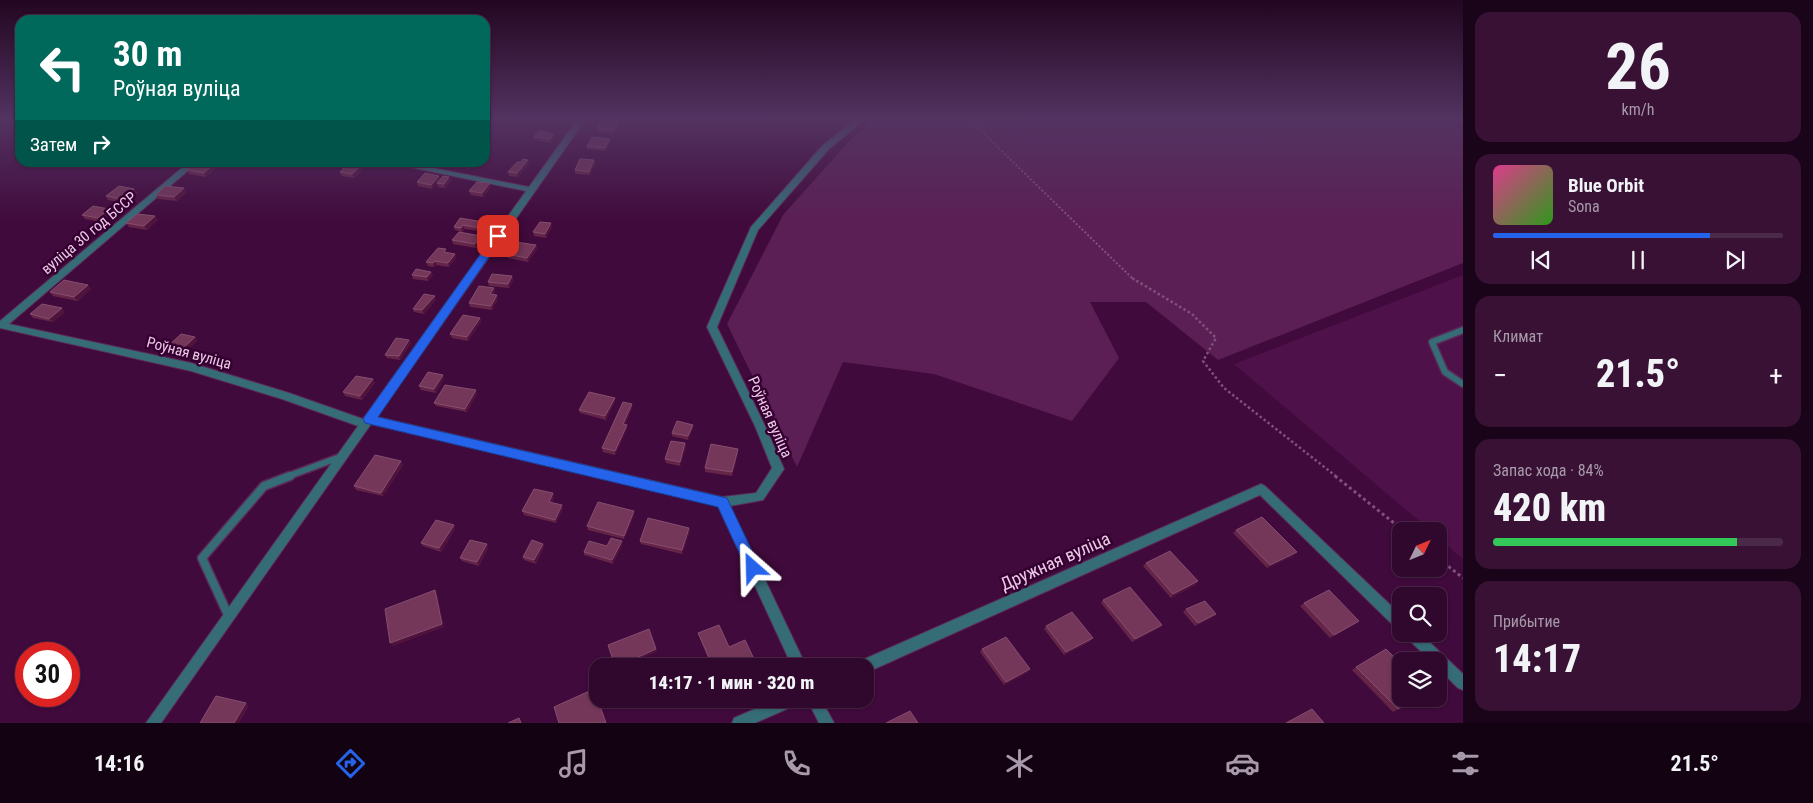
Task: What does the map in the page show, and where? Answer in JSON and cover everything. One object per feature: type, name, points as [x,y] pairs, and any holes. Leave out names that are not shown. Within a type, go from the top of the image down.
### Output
[{"type":"street","points":[[153,723],[557,154]]},
{"type":"street","name":"Роўная вуліца","points":[[1,325],[191,367],[367,422],[722,502],[759,497],[778,469],[760,426],[712,327],[754,229],[820,154]]},
{"type":"street","name":"вуліца 30 год БССР","points":[[1,325],[188,167]]},
{"type":"street","points":[[414,167],[531,190]]},
{"type":"street","name":"Дружная вуліца","points":[[874,662],[1261,489],[1392,615]]},
{"type":"street","points":[[722,502],[795,658]]},
{"type":"street","points":[[1420,642],[1463,683]]},
{"type":"street","points":[[739,723],[773,708]]},
{"type":"street","points":[[819,708],[827,723]]},
{"type":"lane","points":[[1463,330],[1432,342],[1445,372],[1463,384]]},
{"type":"lane","points":[[228,617],[202,558],[264,486],[343,457]]},
{"type":"path","points":[[1004,154],[1136,282],[1192,314],[1216,338],[1203,361],[1224,388],[1393,522]]},
{"type":"path","points":[[1448,566],[1463,578]]},
{"type":"shaded area","points":[[838,154],[1463,154],[1463,263],[1218,360],[1146,302],[1090,302],[1119,358],[1072,421],[934,374],[843,362],[797,467],[727,324],[783,215]]},
{"type":"shaded area","points":[[1463,275],[1463,559],[1448,546],[1448,522],[1420,522],[1234,364]]},
{"type":"building","points":[[523,159],[528,160],[517,173],[508,172],[517,162],[521,162]]},
{"type":"building","points":[[580,159],[594,160],[589,172],[575,170]]},
{"type":"building","points":[[190,167],[211,167],[204,173],[187,170]]},
{"type":"building","points":[[345,167],[359,167],[352,174],[340,172]]},
{"type":"building","points":[[425,173],[439,176],[431,185],[417,182]]},
{"type":"building","points":[[443,176],[449,177],[444,184],[437,183]]},
{"type":"building","points":[[477,182],[490,183],[482,193],[469,191]]},
{"type":"building","points":[[119,186],[134,189],[121,199],[106,196]]},
{"type":"building","points":[[165,186],[184,188],[174,197],[156,195]]},
{"type":"building","points":[[93,206],[109,209],[98,218],[82,215]]},
{"type":"building","points":[[137,214],[155,216],[144,226],[126,223]]},
{"type":"building","points":[[460,218],[489,223],[485,229],[463,225],[461,228],[454,227]]},
{"type":"building","points":[[540,222],[551,223],[545,234],[533,232]]},
{"type":"building","points":[[459,232],[481,236],[475,244],[452,240]]},
{"type":"building","points":[[516,242],[536,245],[527,258],[507,254]]},
{"type":"building","points":[[438,248],[446,249],[444,252],[455,254],[448,263],[426,262]]},
{"type":"building","points":[[416,269],[431,272],[427,277],[412,275]]},
{"type":"building","points":[[492,274],[512,276],[508,284],[488,282]]},
{"type":"building","points":[[64,280],[88,285],[74,297],[50,292]]},
{"type":"building","points":[[479,286],[494,288],[490,294],[497,295],[491,306],[469,303]]},
{"type":"building","points":[[424,294],[435,296],[422,310],[413,309]]},
{"type":"building","points":[[42,304],[62,308],[49,319],[30,314]]},
{"type":"building","points":[[463,315],[480,318],[467,337],[450,334]]},
{"type":"building","points":[[181,334],[195,337],[178,353],[165,349]]},
{"type":"building","points":[[396,338],[409,340],[399,356],[385,355]]},
{"type":"building","points":[[428,372],[443,375],[434,389],[419,386]]},
{"type":"building","points":[[356,376],[373,379],[360,396],[343,392]]},
{"type":"building","points":[[445,385],[476,390],[465,409],[434,403]]},
{"type":"building","points":[[589,392],[615,398],[605,416],[579,410]]},
{"type":"building","points":[[623,402],[632,404],[623,424],[627,425],[615,451],[602,448]]},
{"type":"building","points":[[677,421],[693,425],[688,436],[672,433]]},
{"type":"building","points":[[671,441],[685,443],[680,462],[665,459]]},
{"type":"building","points":[[711,444],[738,449],[732,472],[705,468]]},
{"type":"building","points":[[375,455],[401,461],[381,493],[354,486]]},
{"type":"building","points":[[534,489],[553,493],[549,502],[562,505],[555,520],[522,511]]},
{"type":"building","points":[[598,502],[634,511],[624,536],[587,526]]},
{"type":"building","points":[[1262,517],[1297,552],[1270,565],[1236,530]]},
{"type":"building","points":[[648,518],[689,528],[682,550],[640,541]]},
{"type":"building","points":[[436,520],[454,525],[439,548],[421,543]]},
{"type":"building","points":[[611,538],[622,541],[612,560],[584,552],[589,541],[607,546]]},
{"type":"building","points":[[470,540],[487,544],[477,562],[460,558]]},
{"type":"building","points":[[532,540],[543,544],[534,560],[523,557]]},
{"type":"building","points":[[1170,551],[1198,581],[1173,594],[1146,563]]},
{"type":"building","points":[[1130,587],[1162,625],[1135,639],[1103,600]]},
{"type":"building","points":[[435,590],[442,624],[390,643],[385,609]]},
{"type":"building","points":[[1329,590],[1359,621],[1334,635],[1304,603]]},
{"type":"building","points":[[1205,601],[1216,614],[1198,623],[1186,609]]},
{"type":"building","points":[[1072,612],[1093,638],[1066,652],[1046,626]]},
{"type":"building","points":[[719,625],[729,647],[745,640],[754,658],[709,658],[698,633]]},
{"type":"building","points":[[649,629],[656,649],[636,658],[612,658],[608,645]]},
{"type":"building","points":[[1006,637],[1030,669],[1006,682],[982,649]]},
{"type":"building","points":[[1386,649],[1392,655],[1392,703],[1356,667]]},
{"type":"building","points":[[589,691],[589,708],[601,708],[606,723],[559,723],[554,707]]},
{"type":"building","points":[[216,696],[246,703],[234,723],[200,723]]},
{"type":"building","points":[[1312,709],[1324,723],[1286,723]]},
{"type":"building","points":[[910,711],[918,723],[886,723]]},
{"type":"building","points":[[519,718],[521,723],[508,723]]},
{"type":"route","points":[[498,236],[369,419],[722,502],[753,568]]}]
